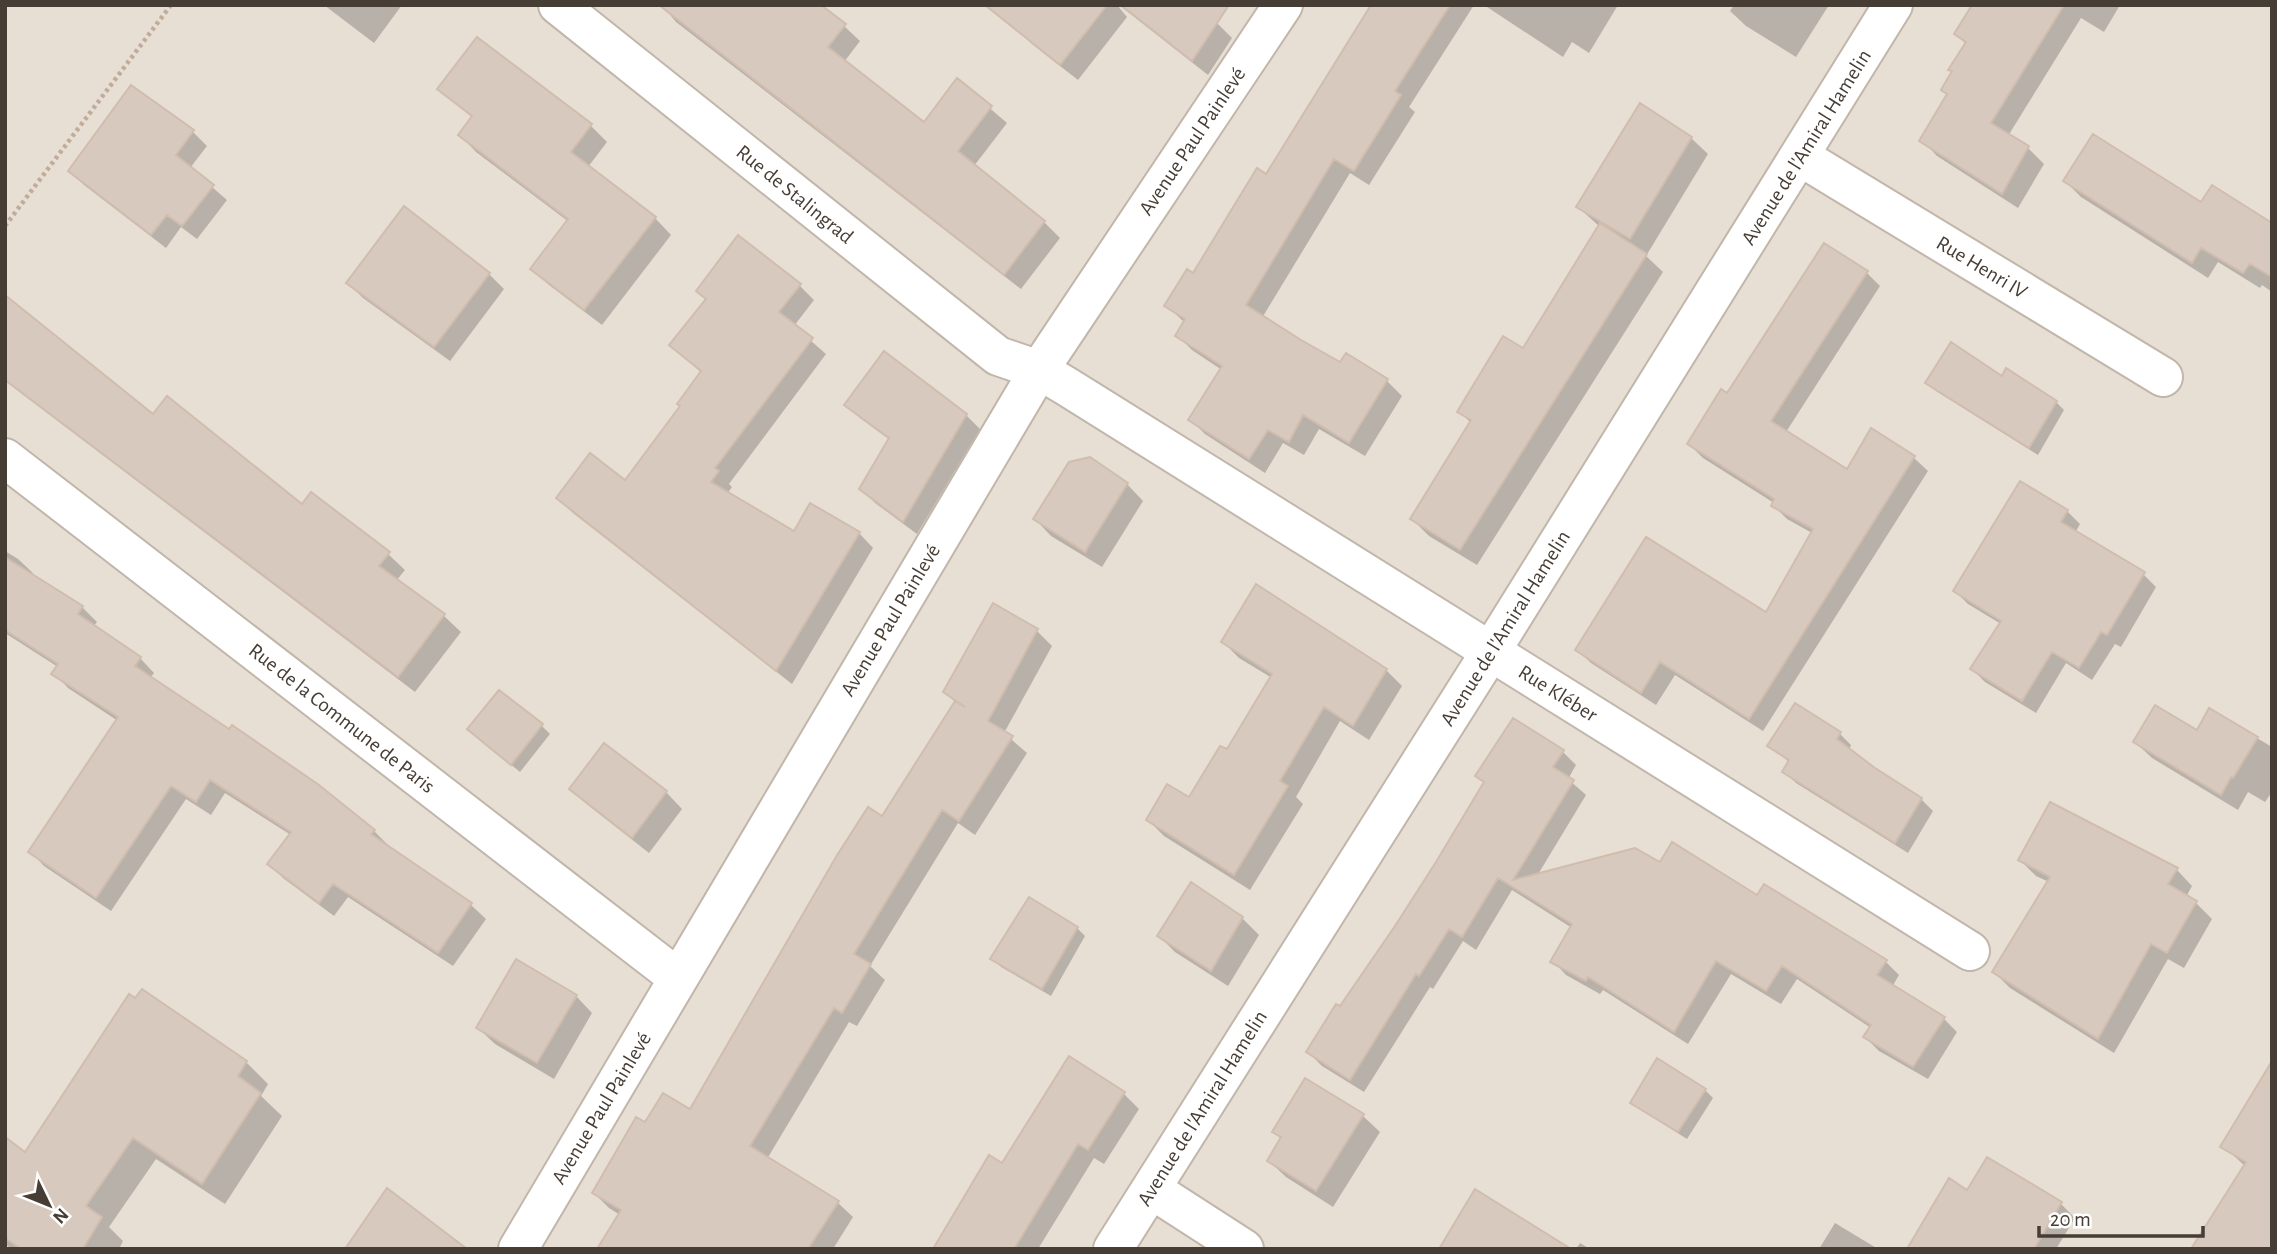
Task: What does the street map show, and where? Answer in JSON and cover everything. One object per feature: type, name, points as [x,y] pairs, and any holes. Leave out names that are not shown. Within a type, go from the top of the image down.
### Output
[{"type":"street","name":"Rue de Stalingrad","points":[[558,5],[998,356],[1039,370]]},
{"type":"street","name":"Avenue Paul Painlevé","points":[[518,1249],[1039,370],[1283,5]]},
{"type":"street","name":"Avenue de l'Amiral Hamelin","points":[[1113,1249],[1801,157],[1893,5]]},
{"type":"street","name":"Rue Henri IV","points":[[1801,157],[2163,377]]},
{"type":"street","name":"Rue Kléber","points":[[1039,370],[1970,951]]},
{"type":"street","name":"Rue de la Commune de Paris","points":[[5,458],[678,978]]},
{"type":"street","points":[[1151,1189],[1244,1249]]},
{"type":"path","points":[[5,226],[171,5]]},
{"type":"shaded area","points":[[5,5],[2272,5],[2272,1249],[5,1249]]},
{"type":"building","points":[[659,5],[821,5],[846,24],[828,47],[924,122],[957,78],[992,106],[958,151],[1045,221],[1004,275]]},
{"type":"building","points":[[985,5],[1107,5],[1060,65]]},
{"type":"building","points":[[1121,5],[1229,5],[1192,61]]},
{"type":"building","points":[[1371,5],[1450,5],[1395,91],[1401,95],[1354,171],[1334,159],[1246,305],[1340,362],[1346,353],[1388,379],[1349,443],[1303,415],[1289,442],[1268,430],[1249,459],[1188,420],[1222,366],[1175,336],[1185,319],[1164,306],[1187,269],[1193,273],[1257,168],[1266,174]]},
{"type":"building","points":[[1972,5],[2064,5],[1991,123],[2029,146],[2002,194],[1919,141],[1947,94],[1941,90],[1952,71],[1948,70],[1966,42],[1954,34]]},
{"type":"building","points":[[477,37],[592,124],[571,152],[656,217],[584,310],[530,269],[568,219],[458,135],[472,116],[437,89]]},
{"type":"building","points":[[131,85],[194,130],[176,155],[214,185],[182,226],[167,215],[151,235],[68,171]]},
{"type":"building","points":[[1640,103],[1692,137],[1630,239],[1576,207]]},
{"type":"building","points":[[2093,134],[2201,202],[2212,185],[2272,223],[2272,277],[2250,264],[2243,273],[2201,248],[2192,263],[2063,181]]},
{"type":"building","points":[[404,206],[490,273],[434,347],[346,283]]},
{"type":"building","points":[[1600,223],[1647,254],[1460,550],[1410,519],[1471,420],[1457,412],[1503,336],[1523,348]]},
{"type":"building","points":[[738,235],[801,284],[779,312],[813,338],[715,468],[719,471],[711,482],[794,531],[810,503],[860,532],[776,671],[556,498],[590,453],[625,480],[680,406],[677,404],[701,371],[669,345],[706,299],[696,291]]},
{"type":"building","points":[[1824,243],[1868,271],[1771,421],[1847,469],[1871,428],[1915,456],[1749,719],[1660,662],[1641,693],[1575,650],[1646,537],[1766,612],[1813,529],[1771,506],[1774,499],[1687,444],[1721,389],[1727,393]]},
{"type":"building","points":[[5,295],[153,414],[167,396],[302,504],[311,492],[390,552],[379,566],[445,614],[398,677],[5,380]]},
{"type":"building","points":[[1951,342],[2002,376],[2006,368],[2057,401],[2029,448],[1925,383]]},
{"type":"building","points":[[884,351],[967,414],[903,522],[859,489],[889,438],[844,405]]},
{"type":"building","points":[[1090,457],[1128,483],[1085,552],[1033,519],[1069,462]]},
{"type":"building","points":[[2020,481],[2068,510],[2061,522],[2145,572],[2107,635],[2101,632],[2079,668],[2052,652],[2022,701],[1970,669],[2001,621],[1953,591]]},
{"type":"building","points":[[5,557],[83,606],[78,614],[141,657],[135,666],[229,729],[232,725],[319,785],[375,830],[371,834],[472,903],[438,953],[333,884],[319,903],[267,864],[291,832],[210,780],[196,802],[171,786],[96,898],[28,852],[118,717],[51,674],[58,664],[5,630]]},
{"type":"building","points":[[1256,584],[1387,669],[1353,726],[1324,707],[1280,781],[1288,786],[1234,875],[1146,820],[1167,784],[1189,797],[1220,746],[1227,749],[1272,674],[1221,642]]},
{"type":"building","points":[[993,603],[1038,629],[988,721],[1013,736],[959,821],[942,810],[854,954],[871,964],[842,1013],[834,1008],[750,1146],[839,1201],[808,1249],[597,1249],[621,1210],[592,1193],[636,1117],[645,1122],[663,1093],[690,1109],[836,857],[868,807],[882,816],[955,701],[965,707],[943,692]]},
{"type":"building","points":[[499,690],[543,724],[511,765],[467,729]]},
{"type":"building","points":[[1795,703],[1841,732],[1837,739],[1875,768],[1922,798],[1895,843],[1782,772],[1789,760],[1767,746]]},
{"type":"building","points":[[2155,705],[2197,730],[2209,708],[2258,737],[2221,795],[2133,742]]},
{"type":"building","points":[[1513,718],[1564,750],[1553,767],[1574,780],[1513,880],[1635,848],[1660,862],[1672,842],[1757,895],[1764,884],[1887,960],[1877,975],[1945,1017],[1913,1067],[1863,1037],[1871,1025],[1782,966],[1766,991],[1716,961],[1674,1032],[1588,977],[1586,981],[1550,962],[1572,924],[1498,878],[1462,937],[1449,929],[1419,976],[1416,974],[1350,1080],[1306,1052],[1336,1004],[1340,1006],[1436,862],[1484,782],[1475,776]]},
{"type":"building","points":[[604,743],[667,791],[632,838],[569,789]]},
{"type":"building","points":[[2050,802],[2178,868],[2168,884],[2197,901],[2167,953],[2151,944],[2098,1039],[1992,972],[2050,877],[2018,860]]},
{"type":"building","points":[[1191,882],[1243,917],[1211,971],[1157,936]]},
{"type":"building","points":[[1029,897],[1078,927],[1042,989],[990,959]]},
{"type":"building","points":[[516,959],[577,995],[537,1063],[476,1028]]},
{"type":"building","points":[[142,989],[247,1061],[238,1076],[261,1093],[202,1184],[133,1138],[86,1206],[102,1217],[83,1249],[21,1249],[5,1238],[5,1137],[25,1152],[129,994],[135,998]]},
{"type":"building","points":[[1069,1056],[1125,1092],[1088,1150],[1078,1144],[1014,1249],[933,1249],[989,1155],[1002,1163]]},
{"type":"building","points":[[1657,1058],[1706,1089],[1678,1132],[1630,1103]]},
{"type":"building","points":[[2272,1061],[2272,1249],[2191,1249],[2246,1162],[2220,1147]]},
{"type":"building","points":[[1305,1078],[1364,1114],[1316,1191],[1267,1161],[1281,1137],[1272,1132]]},
{"type":"building","points":[[1987,1157],[2062,1202],[2034,1249],[1907,1249],[1949,1178],[1967,1190]]},
{"type":"building","points":[[387,1188],[467,1249],[345,1249]]},
{"type":"building","points":[[1475,1189],[1571,1249],[1439,1249]]}]
